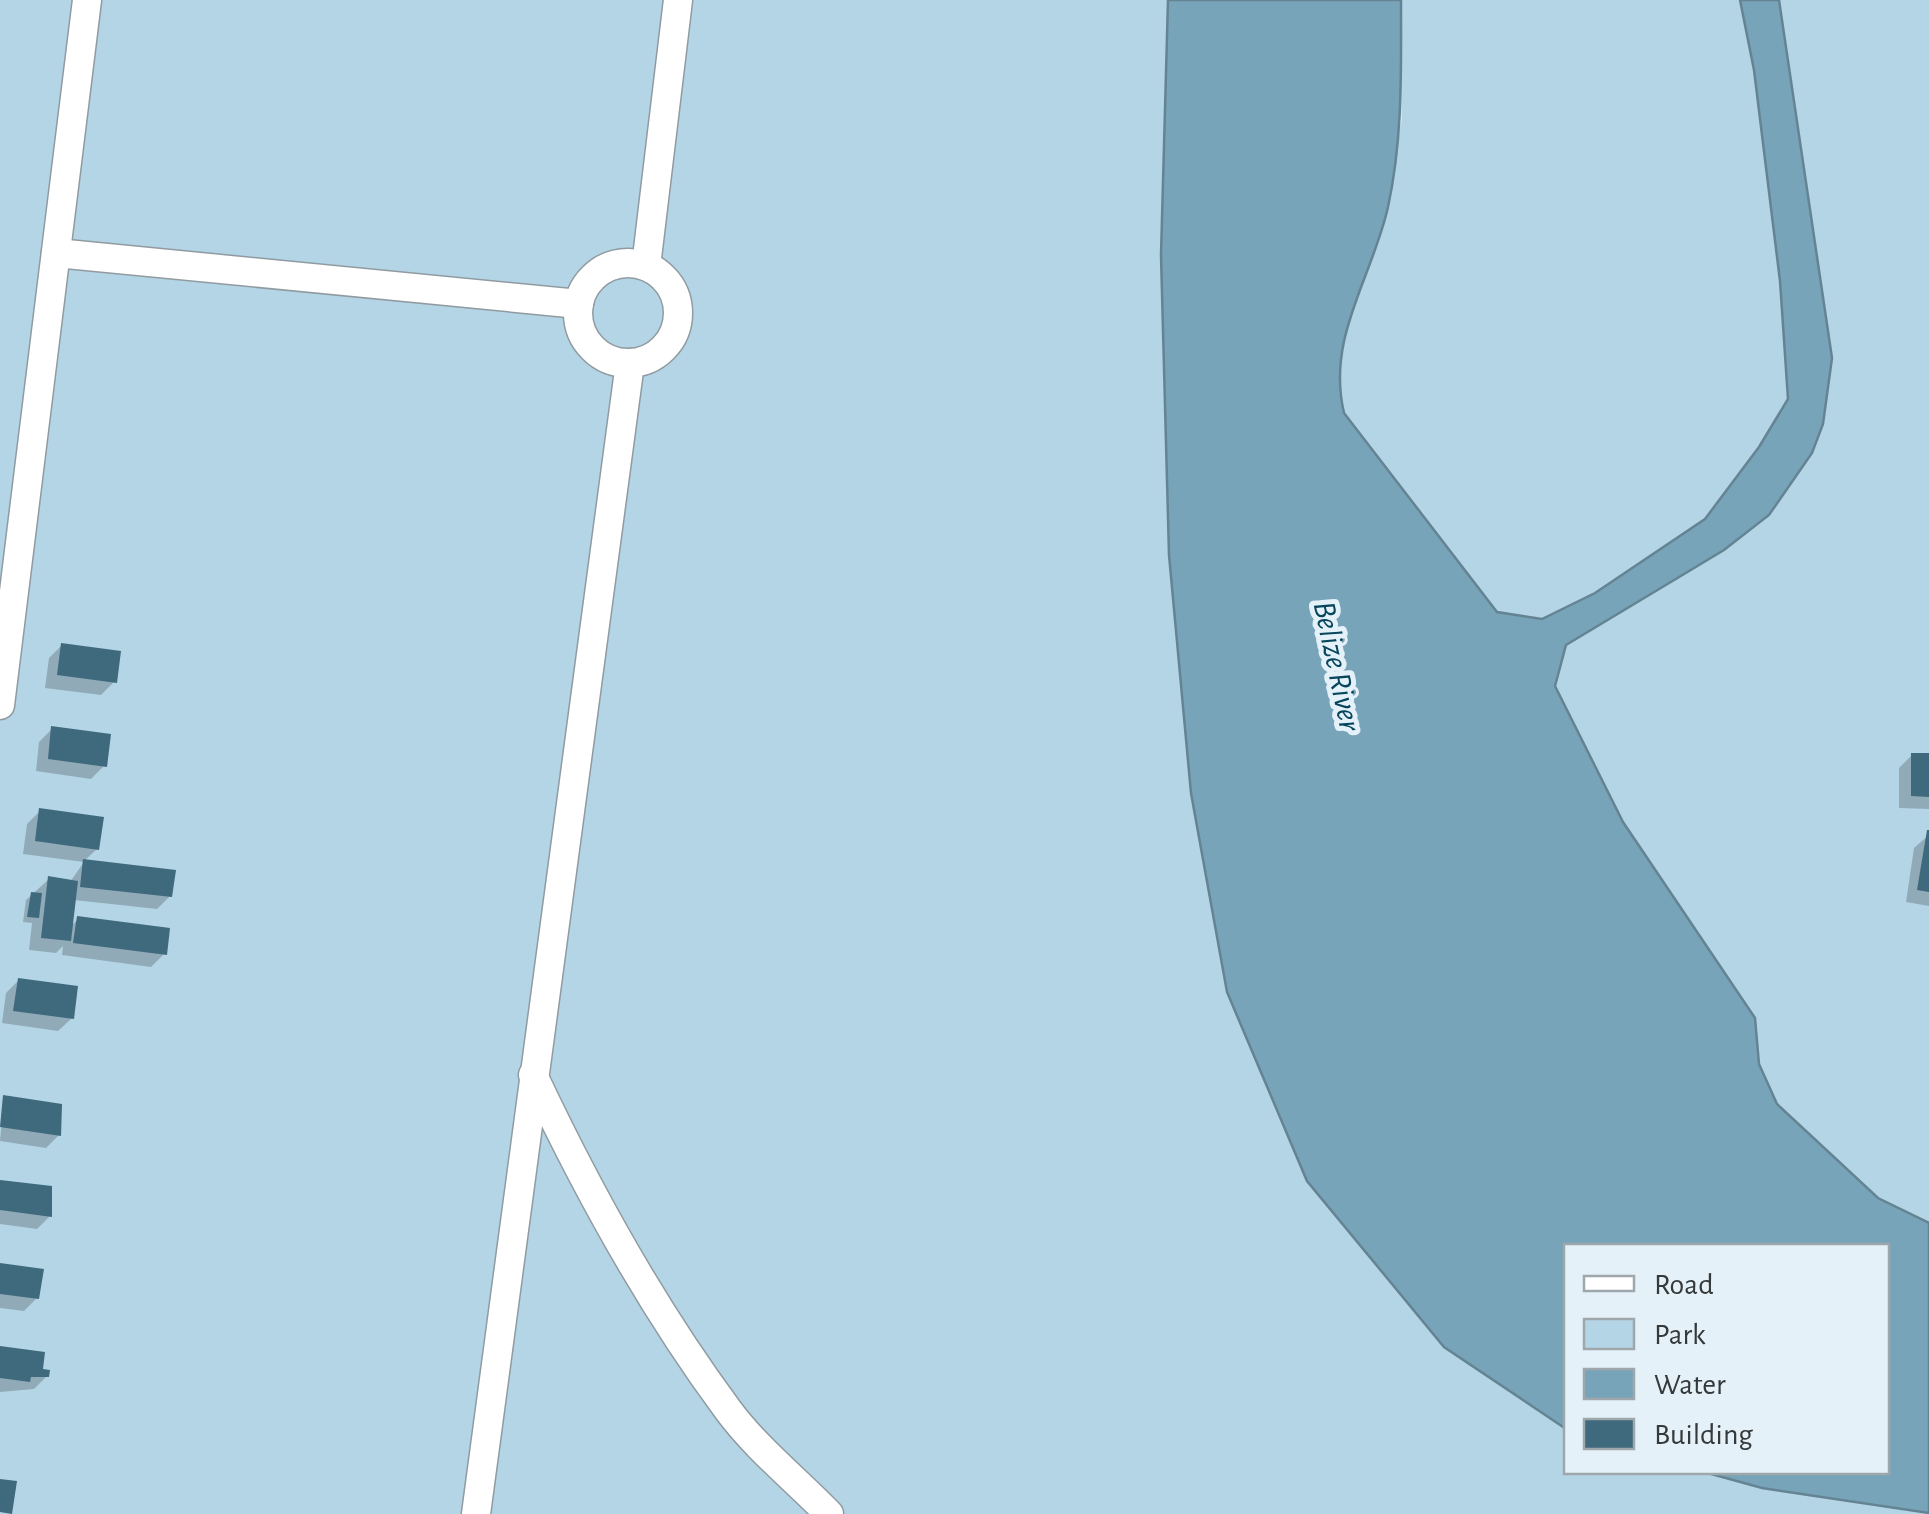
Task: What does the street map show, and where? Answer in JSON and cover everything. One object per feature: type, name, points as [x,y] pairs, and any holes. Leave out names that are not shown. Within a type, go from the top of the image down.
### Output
[{"type":"street","points":[[0,705],[11,539],[56,253],[87,0]]},
{"type":"street","points":[[646,266],[678,0]]},
{"type":"street","points":[[56,253],[579,304]]},
{"type":"street","points":[[618,263],[646,266],[664,278],[674,291],[678,324],[660,352],[630,363],[599,354],[580,327],[579,304],[590,280],[618,263]]},
{"type":"street","points":[[476,1514],[630,363]]},
{"type":"street","points":[[533,1075],[577,1170],[643,1281],[730,1413],[828,1514]]},
{"type":"green space","points":[[0,0],[1168,0],[1161,255],[1169,555],[1191,793],[1227,992],[1444,1347],[1564,1428],[1564,1474],[1711,1474],[1762,1488],[1889,1504],[1929,1514],[0,1514]]},
{"type":"green space","points":[[1401,0],[1740,0],[1754,70],[1780,281],[1788,399],[1759,447],[1705,519],[1595,593],[1542,619],[1497,612],[1344,413],[1337,380],[1341,342],[1402,120]]},
{"type":"green space","points":[[1779,0],[1929,0],[1929,1223],[1878,1198],[1777,1104],[1759,1064],[1755,1018],[1623,822],[1555,686],[1566,645],[1724,550],[1769,515],[1832,358]]},
{"type":"water","name":"Belize River","points":[[1168,0],[1401,0],[1400,104],[1393,181],[1381,233],[1346,334],[1340,386],[1344,413],[1497,612],[1542,619],[1595,593],[1705,519],[1759,447],[1788,399],[1780,281],[1754,70],[1740,0],[1779,0],[1832,358],[1823,424],[1812,453],[1769,515],[1724,550],[1566,645],[1555,686],[1623,822],[1755,1018],[1759,1064],[1777,1104],[1878,1198],[1929,1223],[1929,1513],[1762,1488],[1711,1474],[1889,1474],[1889,1244],[1564,1244],[1564,1428],[1444,1347],[1307,1181],[1227,992],[1191,793],[1169,555],[1161,255]]},
{"type":"building","points":[[61,643],[121,651],[117,683],[57,675]]},
{"type":"building","points":[[51,726],[111,734],[107,767],[48,759]]},
{"type":"building","points":[[1911,753],[1929,753],[1929,797],[1911,796]]},
{"type":"building","points":[[39,808],[104,817],[99,850],[35,841]]},
{"type":"building","points":[[1929,830],[1929,892],[1917,890]]},
{"type":"building","points":[[83,859],[176,870],[172,897],[80,887]]},
{"type":"building","points":[[48,876],[78,881],[71,941],[41,938]]},
{"type":"building","points":[[31,892],[42,893],[39,918],[27,917]]},
{"type":"building","points":[[77,916],[170,928],[167,955],[73,943]]},
{"type":"building","points":[[18,978],[78,986],[74,1019],[13,1011]]},
{"type":"building","points":[[3,1095],[62,1104],[61,1136],[0,1127]]},
{"type":"building","points":[[0,1180],[52,1186],[52,1217],[0,1210]]},
{"type":"building","points":[[0,1263],[44,1269],[39,1299],[0,1294]]},
{"type":"building","points":[[0,1346],[45,1352],[43,1369],[50,1370],[49,1377],[31,1377],[30,1382],[0,1378]]},
{"type":"building","points":[[0,1479],[17,1481],[12,1514],[0,1512]]}]
